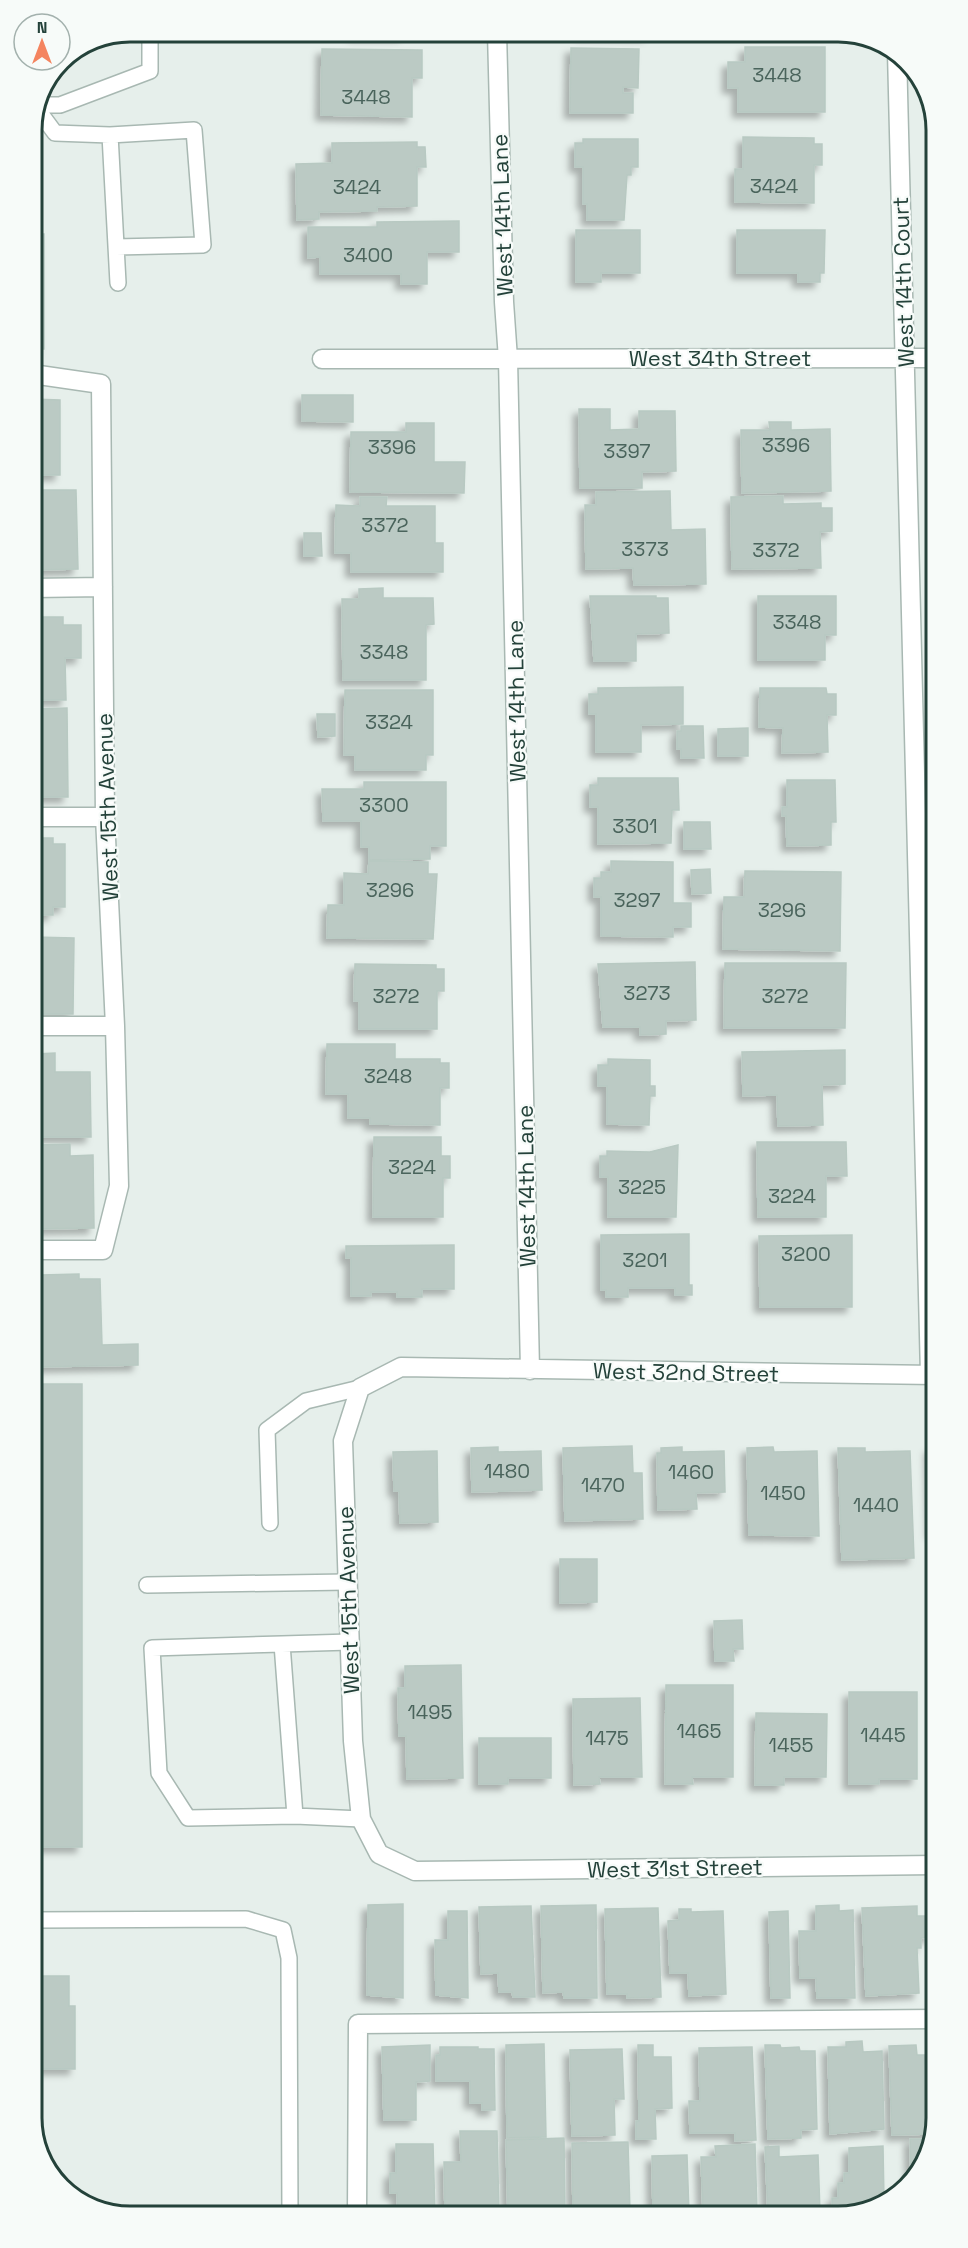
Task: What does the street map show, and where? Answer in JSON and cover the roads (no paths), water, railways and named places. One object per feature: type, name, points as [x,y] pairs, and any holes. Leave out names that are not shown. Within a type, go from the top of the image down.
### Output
[{"type":"street","name":"West 14th Lane","points":[[497,42],[504,302],[508,359],[530,1370]]},
{"type":"street","name":"West 14th Court","points":[[897,66],[926,1149]]},
{"type":"street","name":"West 34th Street","points":[[322,359],[926,358]]},
{"type":"street","points":[[42,375],[101,384],[103,587],[42,588]]},
{"type":"street","name":"West 15th Avenue","points":[[103,587],[105,817],[115,1026]]},
{"type":"street","points":[[42,817],[105,817]]},
{"type":"street","points":[[42,1026],[115,1026],[118,1186],[102,1250],[42,1250]]},
{"type":"street","name":"West 32nd Street","points":[[360,1388],[400,1367],[926,1375]]},
{"type":"street","name":"West 15th Avenue","points":[[360,1388],[343,1441],[353,1741],[361,1819],[380,1854],[415,1871]]},
{"type":"street","name":"West 31st Street","points":[[415,1871],[926,1865]]},
{"type":"street","points":[[357,2206],[358,2024],[926,2019]]},
{"type":"lane","points":[[46,105],[60,105],[150,71],[150,42]]},
{"type":"lane","points":[[43,117],[55,133],[110,135],[194,130],[203,244],[116,247]]},
{"type":"lane","points":[[110,135],[118,283]]},
{"type":"lane","points":[[270,1523],[267,1430],[306,1401],[360,1388]]},
{"type":"lane","points":[[147,1585],[347,1582]]},
{"type":"lane","points":[[350,1642],[152,1648],[159,1773],[188,1818],[295,1816],[361,1819]]},
{"type":"lane","points":[[282,1644],[295,1816]]},
{"type":"lane","points":[[42,1920],[246,1919],[283,1930],[289,1958],[290,2206]]}]
